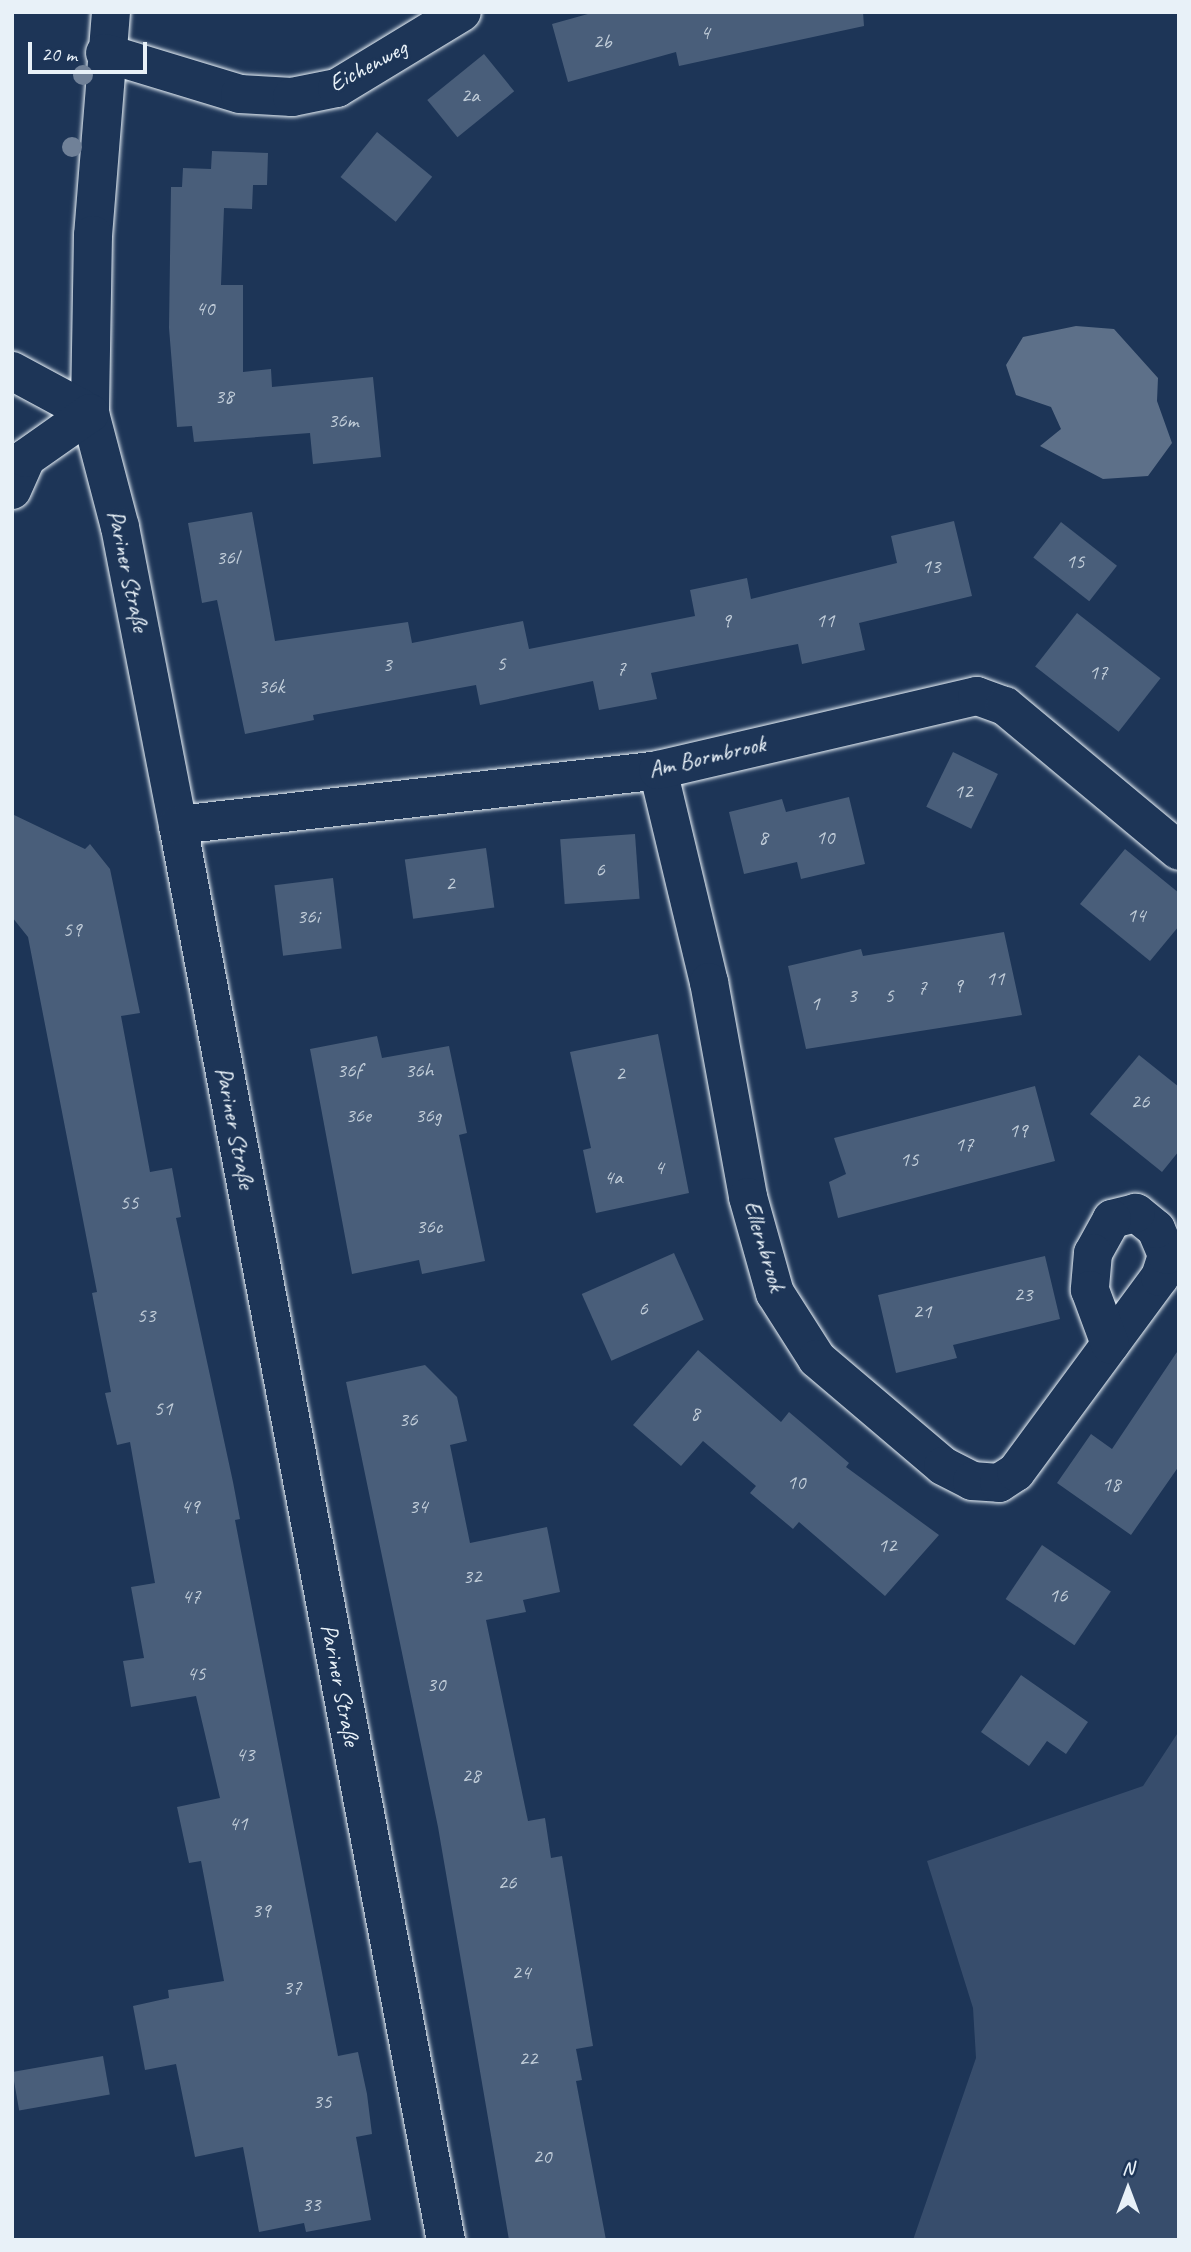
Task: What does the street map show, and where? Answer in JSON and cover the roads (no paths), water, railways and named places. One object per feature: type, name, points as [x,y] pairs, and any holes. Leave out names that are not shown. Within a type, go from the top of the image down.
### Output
[{"type":"street","name":"Pariner Straße","points":[[111,12],[105,53],[90,412],[120,527],[446,2240]]},
{"type":"street","name":"Eichenweg","points":[[105,53],[240,94],[292,97],[337,88],[462,12]]},
{"type":"street","points":[[12,371],[90,412],[26,458],[12,490]]},
{"type":"street","name":"Am Bormbrook","points":[[178,825],[658,770],[977,696],[1005,706],[1179,851]]},
{"type":"street","name":"Ellernbrook","points":[[658,770],[709,982],[748,1197],[775,1293],[817,1359],[943,1466],[972,1481],[999,1483],[1016,1472],[1110,1344]]}]
